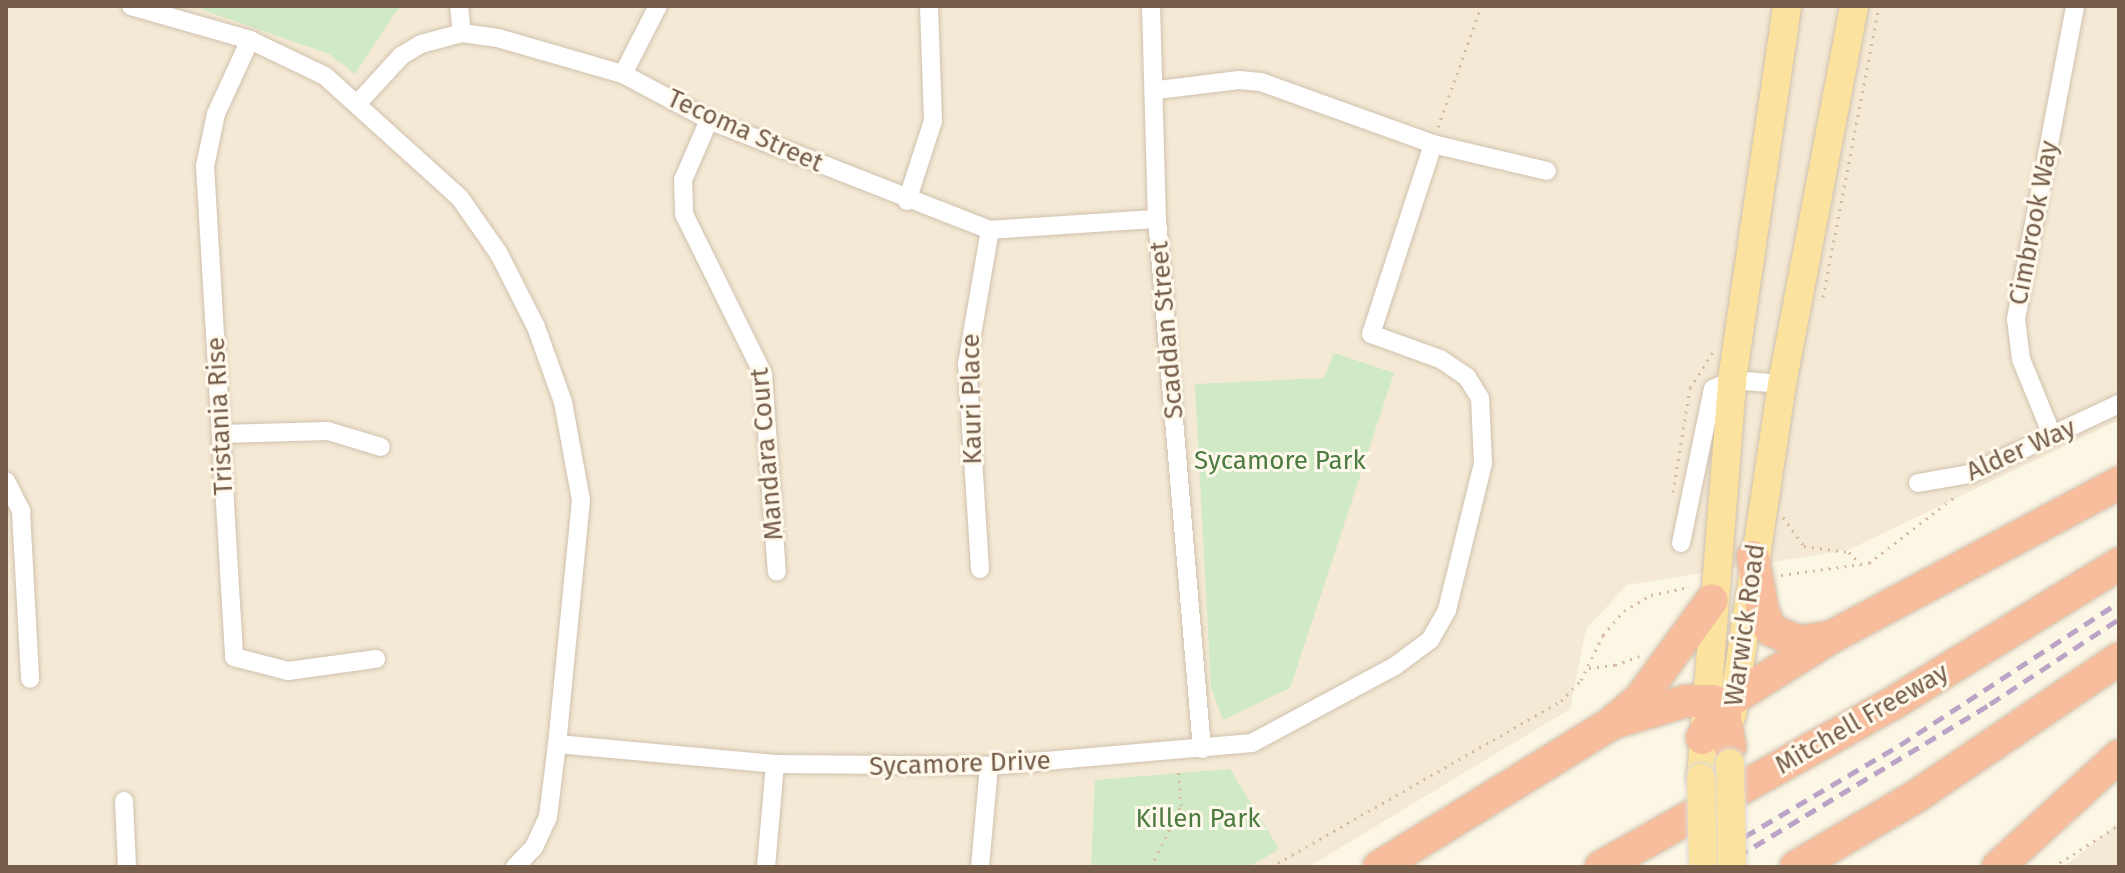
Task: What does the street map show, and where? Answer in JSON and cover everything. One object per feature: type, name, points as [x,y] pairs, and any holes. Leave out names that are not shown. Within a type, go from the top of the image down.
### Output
[{"type":"highway","points":[[1609,725],[1720,701],[1831,637],[2119,483]]},
{"type":"highway","name":"Mitchell Freeway","points":[[1601,867],[1890,705],[2119,564]]},
{"type":"highway","points":[[1763,567],[1771,630],[1799,642],[1831,637]]},
{"type":"highway","points":[[1379,867],[1609,725],[1640,699],[1701,594]]},
{"type":"highway","points":[[1796,867],[1918,795],[2119,659]]},
{"type":"highway","points":[[1720,701],[1721,749]]},
{"type":"highway","points":[[1998,867],[2119,756]]},
{"type":"main road","name":"Warwick Road","points":[[1720,701],[1701,594],[1718,537],[1732,380],[1787,6]]},
{"type":"main road","name":"Warwick Road","points":[[1720,701],[1763,567],[1762,513],[1782,384],[1854,6]]},
{"type":"main road","name":"Warwick Road","points":[[1703,867],[1701,778],[1721,749]]},
{"type":"main road","points":[[1721,749],[1732,867]]},
{"type":"street","points":[[131,6],[250,40],[325,76],[460,198],[499,254],[536,327],[563,402],[581,500],[548,817],[534,847],[515,867]]},
{"type":"street","points":[[459,6],[462,33]]},
{"type":"street","points":[[623,74],[658,6]]},
{"type":"street","points":[[907,201],[933,121],[929,6]]},
{"type":"street","name":"Scaddan Street","points":[[1151,6],[1157,90],[1157,219],[1202,749]]},
{"type":"street","name":"Cimbrook Way","points":[[2052,435],[2021,359],[2016,319],[2075,6]]},
{"type":"street","name":"Tecoma Street","points":[[358,103],[401,56],[432,39],[462,33],[542,47],[623,74],[709,120],[907,201],[990,230],[1157,219]]},
{"type":"street","name":"Tristania Rise","points":[[250,40],[216,114],[205,166],[234,657],[288,671],[376,659]]},
{"type":"street","points":[[1157,90],[1239,80],[1261,82],[1433,144],[1547,171]]},
{"type":"street","name":"Mandara Court","points":[[709,120],[683,180],[683,205],[691,234],[763,374],[777,572]]},
{"type":"street","name":"Sycamore Drive","points":[[557,744],[775,764],[989,766],[1202,749],[1252,743],[1395,666],[1430,640],[1447,610],[1483,463],[1480,398],[1467,377],[1440,359],[1371,334],[1433,144]]},
{"type":"street","name":"Kauri Place","points":[[980,569],[967,364],[990,230]]},
{"type":"street","points":[[1732,380],[1782,384]]},
{"type":"street","name":"Warwick Road","points":[[1718,537],[1683,537],[1708,397],[1732,380]]},
{"type":"street","name":"Alder Way","points":[[1918,483],[1970,474],[2119,404]]},
{"type":"street","points":[[221,434],[328,431],[381,447]]},
{"type":"street","points":[[6,481],[21,511],[30,679]]},
{"type":"street","points":[[766,867],[775,764]]},
{"type":"street","points":[[980,867],[989,766]]},
{"type":"street","points":[[124,801],[127,867]]},
{"type":"path","points":[[1433,144],[1481,6]]},
{"type":"path","points":[[1822,299],[1879,6]]},
{"type":"path","points":[[1763,567],[1861,565],[1964,490]]},
{"type":"path","points":[[1762,513],[1784,517],[1808,548],[1849,552],[1861,565]]},
{"type":"path","points":[[1271,867],[1555,705],[1589,668],[1607,630],[1629,607],[1651,595],[1701,594]]},
{"type":"path","points":[[1589,668],[1615,665],[1652,650]]},
{"type":"path","points":[[1151,867],[1181,806],[1176,751]]},
{"type":"path","points":[[2053,867],[2119,825]]},
{"type":"shaded area","points":[[6,6],[2119,6],[2119,420],[1848,550],[1627,585],[1586,629],[1570,709],[1308,867],[6,867]]},
{"type":"shaded area","points":[[2119,822],[2119,867],[2064,867]]},
{"type":"green space","points":[[192,6],[406,6],[397,10],[355,74],[329,54]]},
{"type":"green space","name":"Sycamore Park","points":[[1334,353],[1394,373],[1290,688],[1223,720],[1211,687],[1195,384],[1324,378]]},
{"type":"green space","name":"Killen Park","points":[[1230,769],[1279,849],[1249,867],[1091,867],[1095,780]]},
{"type":"railway","points":[[1693,867],[1900,745],[2119,602]]},
{"type":"railway","points":[[1720,867],[1990,704],[2119,619]]}]
